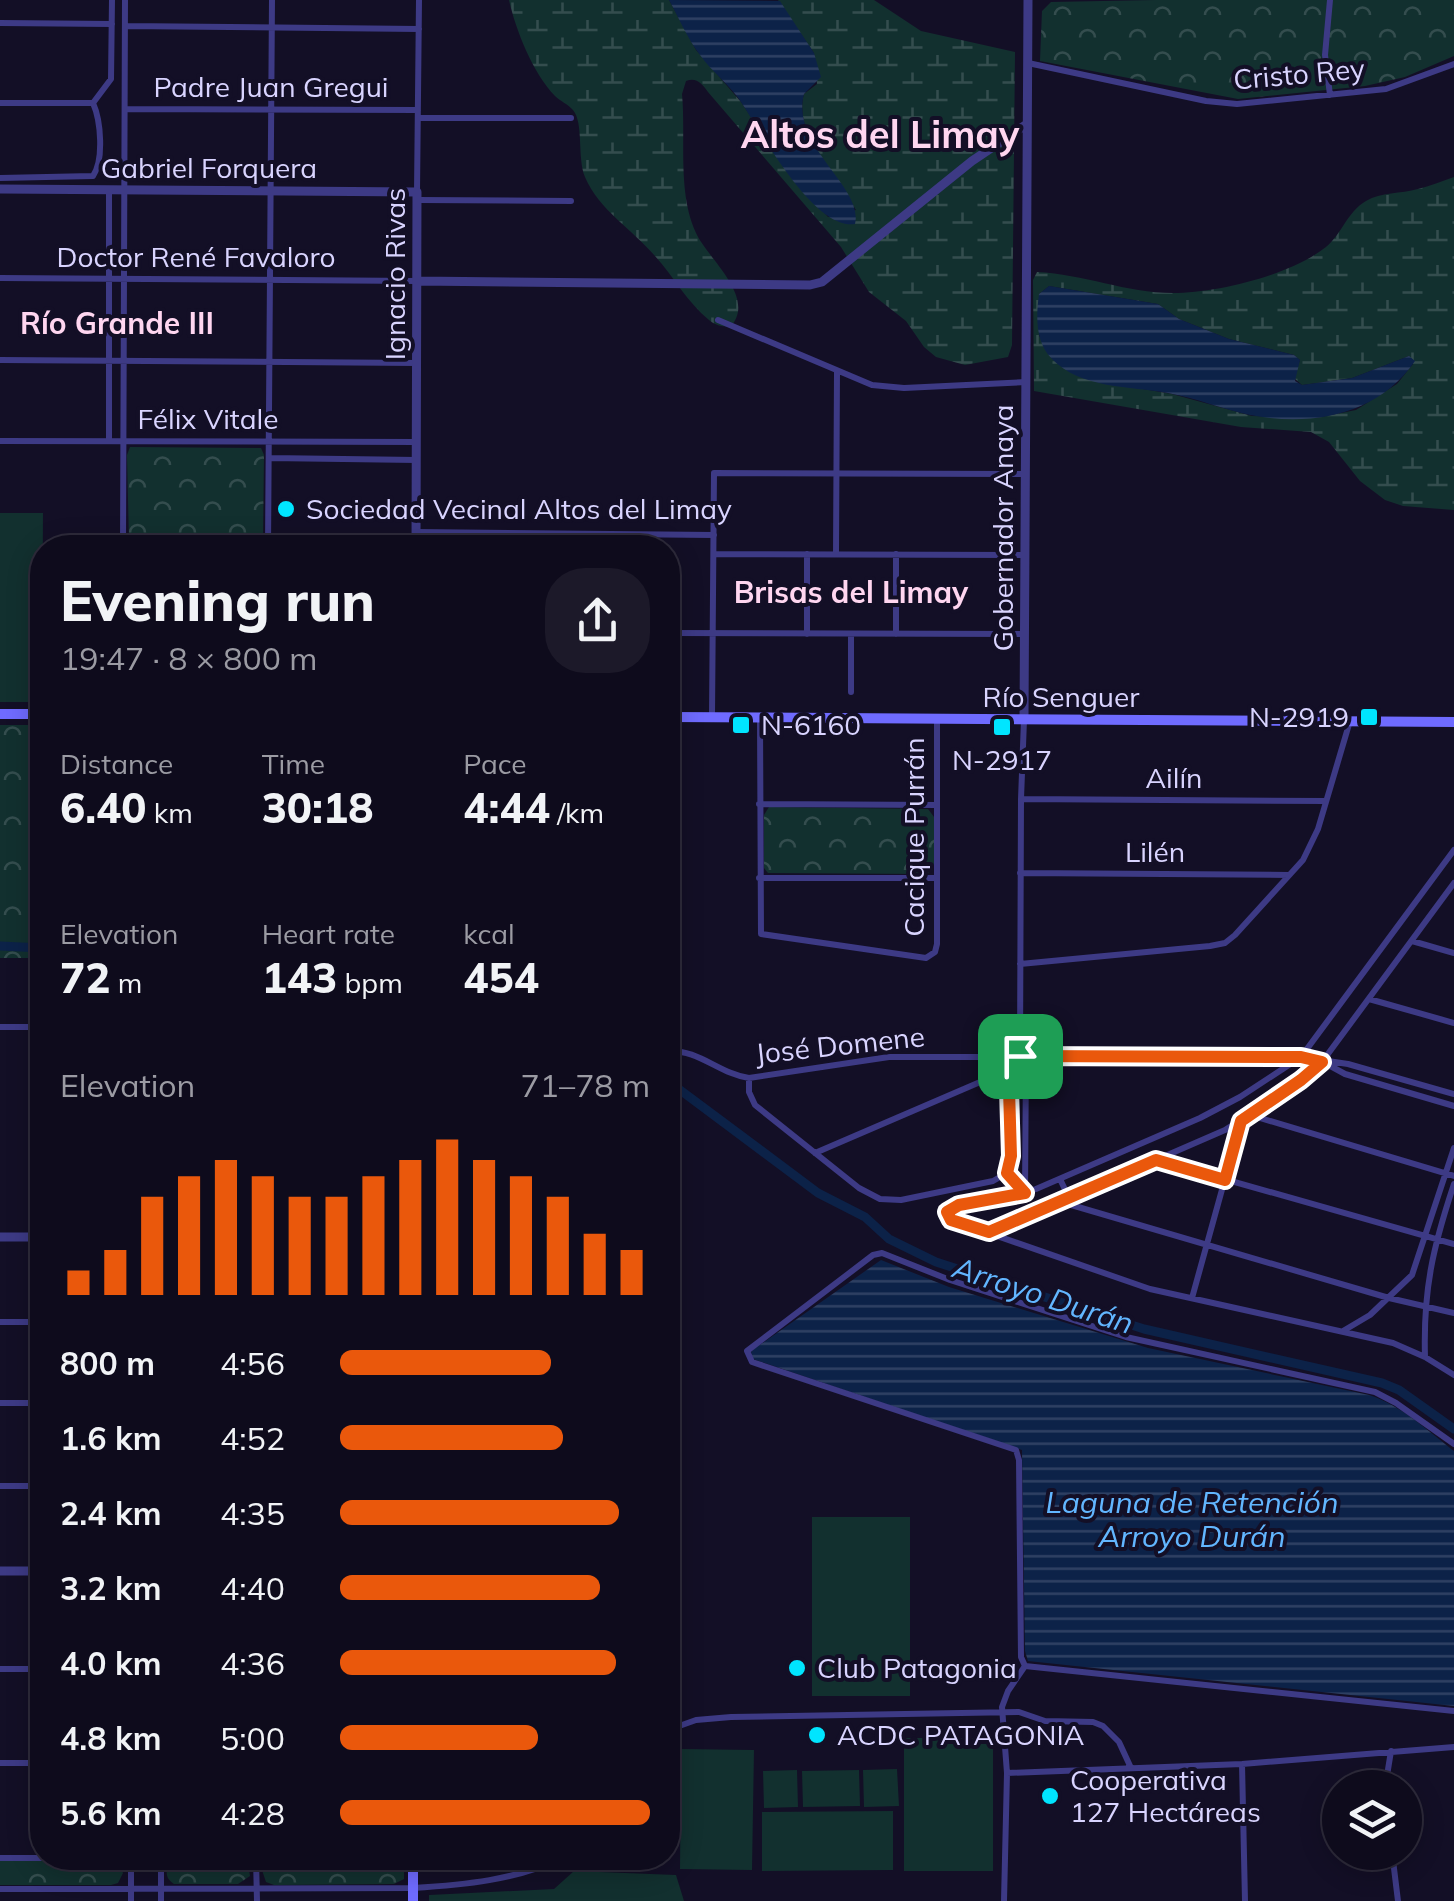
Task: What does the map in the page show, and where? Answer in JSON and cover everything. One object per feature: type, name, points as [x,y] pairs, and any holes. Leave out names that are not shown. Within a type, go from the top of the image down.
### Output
[{"type":"main road","points":[[0,714],[30,714]]},
{"type":"main road","name":"Río Senguer","points":[[680,717],[1454,722]]},
{"type":"main road","points":[[413,1901],[415,1870]]},
{"type":"street","points":[[0,103],[93,103],[110,82],[112,0]]},
{"type":"street","points":[[123,535],[125,0]]},
{"type":"street","points":[[268,535],[272,0]]},
{"type":"street","name":"Ignacio Rivas","points":[[416,532],[419,0]]},
{"type":"street","name":"Gobernador Anaya","points":[[1025,1193],[1020,799],[1025,634],[1028,0]]},
{"type":"street","points":[[1330,0],[1326,55],[1330,95]]},
{"type":"street","points":[[0,23],[112,24]]},
{"type":"street","points":[[125,26],[419,29]]},
{"type":"street","name":"Cristo Rey","points":[[1028,63],[1216,103],[1237,104],[1396,87],[1454,64]]},
{"type":"street","name":"Gabriel Forquera","points":[[0,178],[86,178],[95,174],[98,120],[93,103]]},
{"type":"street","name":"Padre Juan Gregui","points":[[124,109],[571,118]]},
{"type":"street","name":"Doctor René Favaloro","points":[[0,278],[810,285],[822,282],[972,161],[1027,124]]},
{"type":"street","name":"Gabriel Forquera","points":[[0,190],[270,191],[571,201]]},
{"type":"street","points":[[109,190],[109,441]]},
{"type":"street","points":[[718,320],[864,383],[889,388],[1026,382]]},
{"type":"street","points":[[0,360],[417,363]]},
{"type":"street","points":[[836,554],[837,372]]},
{"type":"street","name":"Félix Vitale","points":[[0,441],[416,442]]},
{"type":"street","name":"Félix Vitale","points":[[269,458],[416,460]]},
{"type":"street","points":[[712,718],[714,474],[1026,474]]},
{"type":"street","points":[[416,532],[714,534]]},
{"type":"street","points":[[714,554],[1025,555]]},
{"type":"street","points":[[807,554],[807,634]]},
{"type":"street","points":[[896,554],[896,634]]},
{"type":"street","points":[[680,633],[1025,634]]},
{"type":"street","points":[[850,692],[851,634]]},
{"type":"street","points":[[760,718],[759,878],[937,878]]},
{"type":"street","name":"Cacique Purrán","points":[[759,878],[761,934],[923,958],[933,955],[937,948],[937,718]]},
{"type":"street","points":[[1020,964],[1225,943],[1290,875],[1313,842],[1350,722]]},
{"type":"street","name":"Ailín","points":[[1020,799],[1326,801]]},
{"type":"street","points":[[759,804],[937,805]]},
{"type":"street","points":[[1454,850],[1301,1057],[1227,1105],[1025,1193],[948,1209],[947,1215],[951,1220],[1119,1279],[1394,1343],[1454,1375]]},
{"type":"street","name":"Lilén","points":[[1020,873],[1290,875]]},
{"type":"street","points":[[989,1232],[1241,1121],[1301,1080],[1322,1062],[1454,882]]},
{"type":"street","points":[[1411,940],[1454,952]]},
{"type":"street","points":[[1368,999],[1454,1024]]},
{"type":"street","points":[[0,1027],[30,1027]]},
{"type":"street","name":"José Domene","points":[[680,1052],[749,1078],[878,1058],[1301,1057],[1348,1064],[1454,1094]]},
{"type":"street","points":[[749,1078],[749,1092],[755,1105],[870,1196],[890,1200],[994,1182],[1007,1173],[1011,1156],[1008,1056]]},
{"type":"street","name":"José Domene","points":[[1322,1062],[1346,1074],[1454,1106]]},
{"type":"street","points":[[814,1153],[1008,1070]]},
{"type":"street","points":[[1250,1115],[1450,1175]]},
{"type":"street","points":[[1192,1298],[1241,1121]]},
{"type":"street","points":[[1343,1331],[1390,1298],[1412,1275],[1450,1175],[1454,1148]]},
{"type":"street","points":[[1156,1160],[1454,1244]]},
{"type":"street","points":[[1007,1173],[1025,1193]]},
{"type":"street","points":[[1060,1178],[1065,1200]]},
{"type":"street","points":[[1425,1357],[1425,1307],[1435,1240],[1454,1184]]},
{"type":"street","points":[[1065,1200],[1390,1298],[1454,1313]]},
{"type":"street","points":[[0,1237],[30,1238]]},
{"type":"street","points":[[1025,1666],[1021,1657],[1016,1450],[748,1358],[750,1347],[876,1254],[1126,1337],[1375,1392],[1454,1444]]},
{"type":"street","points":[[0,1322],[30,1322]]},
{"type":"street","points":[[0,1404],[30,1403]]},
{"type":"street","points":[[0,1486],[30,1486]]},
{"type":"street","points":[[0,1571],[30,1571]]},
{"type":"street","points":[[1025,1666],[1454,1711]]},
{"type":"street","points":[[1004,1901],[1007,1772],[1002,1713],[1005,1696],[1025,1666]]},
{"type":"street","points":[[0,1668],[30,1668]]},
{"type":"street","points":[[680,1726],[731,1717],[1020,1712],[1045,1721],[1094,1722],[1104,1726],[1119,1742],[1130,1768]]},
{"type":"street","points":[[1007,1772],[1242,1764],[1454,1747]]},
{"type":"street","points":[[1388,1770],[1391,1751]]},
{"type":"street","points":[[0,1763],[30,1763]]},
{"type":"street","points":[[1242,1764],[1245,1901]]},
{"type":"street","points":[[0,1858],[30,1858]]},
{"type":"street","points":[[131,1870],[131,1901]]},
{"type":"street","points":[[161,1870],[162,1901]]},
{"type":"street","points":[[256,1870],[257,1901]]},
{"type":"street","points":[[0,1888],[413,1888],[459,1885],[523,1870]]},
{"type":"street","points":[[1396,1870],[1398,1901]]},
{"type":"green space","points":[[509,0],[669,0],[696,50],[741,102],[785,169],[828,217],[856,210],[810,140],[802,109],[804,94],[817,84],[814,53],[778,0],[874,0],[921,31],[1015,52],[1012,345],[1008,357],[965,365],[936,357],[924,347],[906,321],[869,292],[841,247],[704,86],[690,80],[682,94],[686,200],[696,233],[728,278],[738,304],[730,327],[712,322],[591,189],[583,169],[576,116],[555,96],[533,64]]},
{"type":"green space","points":[[1454,0],[1454,56],[1405,77],[1365,86],[1238,99],[1040,61],[1042,11],[1051,2]]},
{"type":"green space","points":[[1454,177],[1454,510],[1403,506],[1385,500],[1360,481],[1329,442],[1311,432],[1241,427],[1034,391],[1033,280],[1037,272],[1156,292],[1232,286],[1274,274],[1311,257],[1332,242],[1359,206],[1372,198]],"holes":[[[1049,286],[1158,304],[1179,319],[1229,339],[1294,355],[1300,360],[1294,378],[1302,385],[1352,378],[1409,356],[1413,364],[1397,384],[1356,410],[1316,418],[1252,416],[1172,394],[1090,380],[1039,336],[1039,294]]]},
{"type":"green space","points":[[130,447],[261,448],[263,535],[129,535]]},
{"type":"green space","points":[[0,513],[43,513],[43,535],[30,535],[30,702],[0,702]]},
{"type":"green space","points":[[0,725],[30,725],[30,958],[0,958]]},
{"type":"green space","points":[[769,807],[928,809],[934,817],[932,871],[768,873],[764,868],[764,815]]},
{"type":"green space","points":[[812,1517],[910,1517],[910,1696],[812,1696]]},
{"type":"green space","points":[[904,1738],[993,1738],[993,1871],[904,1871]]},
{"type":"green space","points":[[681,1749],[754,1750],[752,1870],[680,1869]]},
{"type":"green space","points":[[897,1769],[899,1806],[864,1807],[863,1770]]},
{"type":"green space","points":[[797,1770],[798,1807],[764,1808],[763,1771]]},
{"type":"green space","points":[[859,1770],[860,1806],[803,1807],[802,1771]]},
{"type":"green space","points":[[893,1811],[893,1870],[762,1871],[762,1812]]},
{"type":"green space","points":[[0,1861],[30,1861],[30,1870],[123,1873],[118,1883],[111,1885],[0,1885]]},
{"type":"green space","points":[[249,1870],[250,1876],[238,1884],[174,1884],[167,1872]]},
{"type":"green space","points":[[262,1870],[404,1870],[404,1879],[394,1884],[266,1882]]},
{"type":"green space","points":[[574,1871],[676,1875],[684,1901],[429,1901],[429,1895],[554,1889]]},
{"type":"water","points":[[669,0],[780,1],[814,53],[821,77],[804,94],[807,131],[849,195],[855,224],[839,222],[823,212],[790,177],[737,96],[695,48]]},
{"type":"water","points":[[1049,286],[1158,304],[1179,319],[1229,339],[1294,355],[1300,360],[1295,381],[1302,385],[1352,378],[1409,356],[1415,361],[1382,394],[1342,413],[1297,419],[1250,415],[1178,395],[1107,385],[1064,369],[1046,352],[1038,328],[1039,294]]},
{"type":"water","name":"Laguna de Retención Arroyo Durán","points":[[881,1260],[949,1287],[1148,1348],[1369,1395],[1424,1427],[1454,1451],[1454,1706],[1028,1661],[1022,1450],[753,1359],[754,1349]]},
{"type":"waterway","name":"Arroyo Durán","points":[[0,946],[30,947]]},
{"type":"waterway","name":"Arroyo Durán","points":[[680,1090],[818,1193],[865,1217],[889,1239],[936,1262],[1144,1329],[1382,1383],[1399,1390],[1454,1429]]},
{"type":"place","name":"Sociedad Vecinal Altos del Limay","points":[[286,509]]},
{"type":"place","name":"N-2919","points":[[1369,717]]},
{"type":"place","name":"N-6160","points":[[741,725]]},
{"type":"place","name":"N-2917","points":[[1002,727]]},
{"type":"place","name":"Club Patagonia","points":[[797,1668]]},
{"type":"place","name":"ACDC PATAGONIA","points":[[817,1735]]},
{"type":"place","name":"Cooperativa 127 Hectáreas","points":[[1050,1796]]},
{"type":"district","name":"Altos del Limay","points":[[880,135]]},
{"type":"district","name":"Río Grande III","points":[[117,324]]},
{"type":"district","name":"Brisas del Limay","points":[[851,593]]},
{"type":"route","points":[[1008,1056],[1020,1056],[1301,1057],[1322,1062],[1241,1121],[1225,1180],[1156,1160],[989,1232],[951,1220],[947,1212],[952,1206],[1025,1193],[1007,1173],[1011,1156],[1008,1056]]}]
